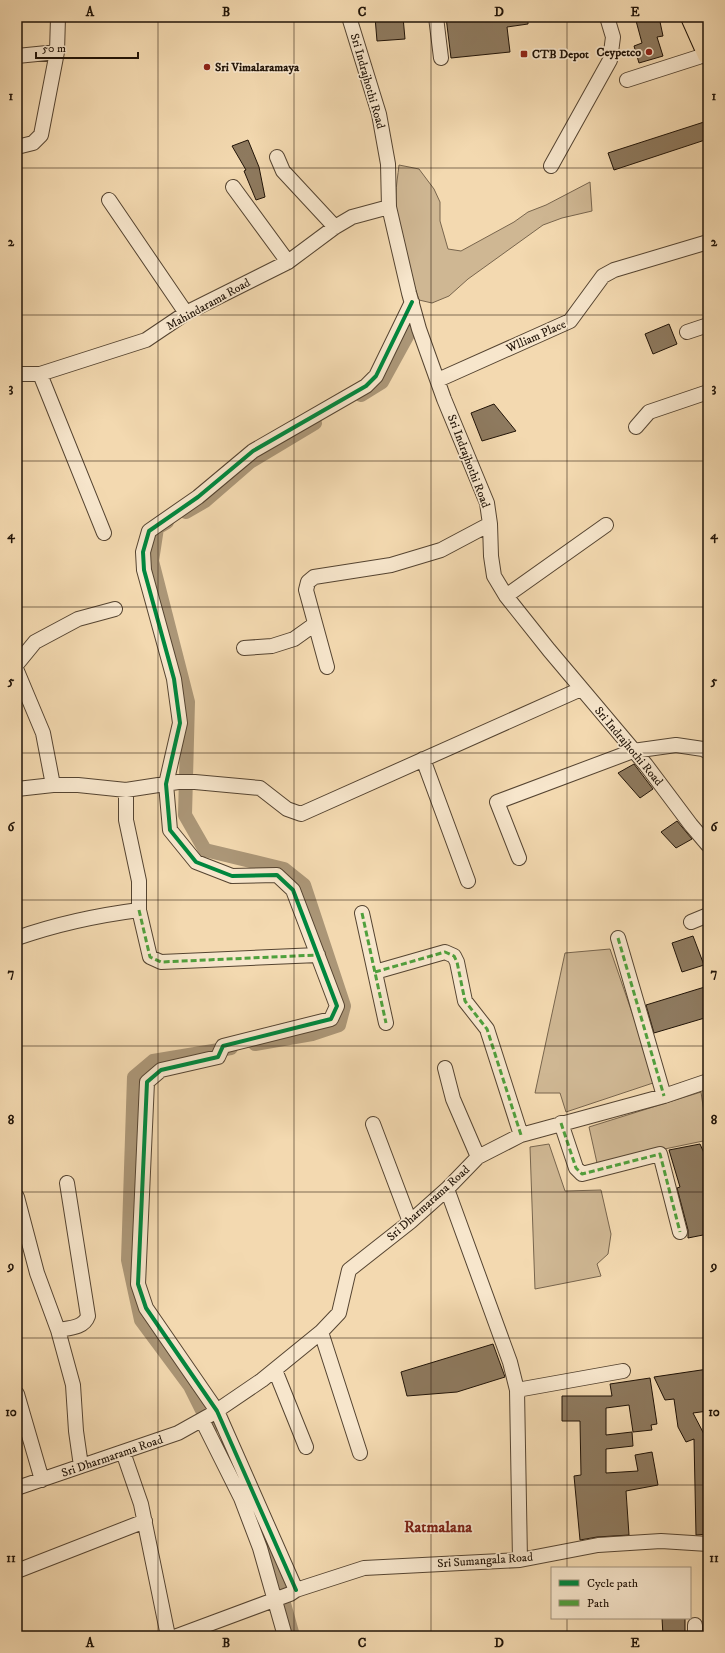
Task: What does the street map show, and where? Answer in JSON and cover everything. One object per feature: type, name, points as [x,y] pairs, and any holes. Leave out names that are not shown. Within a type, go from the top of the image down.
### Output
[{"type":"highway","points":[[691,17],[708,55]]},
{"type":"street","points":[[17,147],[32,143],[41,135],[56,52],[58,17]]},
{"type":"street","name":"Sri Indrajhothi Road","points":[[349,17],[379,114],[388,164],[389,207],[398,251],[412,302],[444,400],[487,503],[494,576],[506,596],[581,689],[646,765],[708,845]]},
{"type":"street","points":[[436,17],[441,58]]},
{"type":"street","points":[[551,166],[610,60],[613,37],[607,17]]},
{"type":"street","points":[[17,56],[56,52]]},
{"type":"street","points":[[627,80],[708,55]]},
{"type":"street","points":[[277,157],[283,171],[335,227]]},
{"type":"street","points":[[234,187],[288,262]]},
{"type":"street","points":[[109,200],[186,313]]},
{"type":"street","name":"Mahindarama Road","points":[[17,374],[40,374],[146,340],[186,313],[288,262],[335,227],[352,217],[389,207]]},
{"type":"street","name":"Wlliam Place","points":[[438,380],[570,321],[604,276],[614,270],[708,242]]},
{"type":"street","points":[[285,1636],[285,1595],[209,1416],[146,1308],[138,1284],[147,1082],[161,1070],[331,1019],[337,1006],[293,890],[277,875],[232,876],[196,862],[170,830],[172,783],[180,723],[174,679],[144,570],[143,552],[149,531],[198,497],[253,451],[366,386],[376,376],[412,302]]},
{"type":"street","points":[[687,332],[708,325]]},
{"type":"street","points":[[40,374],[104,533]]},
{"type":"street","points":[[636,427],[649,412],[708,392]]},
{"type":"street","points":[[327,667],[306,590],[308,582],[314,577],[391,565],[441,550],[490,524]]},
{"type":"street","points":[[506,596],[606,525]]},
{"type":"street","points":[[17,664],[35,642],[78,619],[115,609]]},
{"type":"street","points":[[244,648],[272,646],[294,638],[315,624]]},
{"type":"street","points":[[17,671],[43,733],[53,785]]},
{"type":"street","points":[[17,789],[53,785],[78,785],[126,790],[172,783],[195,782],[260,788],[287,809],[301,814],[581,689]]},
{"type":"street","points":[[519,858],[497,802],[633,751],[676,745],[703,749],[708,752]]},
{"type":"street","points":[[423,759],[468,881]]},
{"type":"street","points":[[126,790],[126,820],[139,881],[139,910],[150,957],[161,962],[318,955]]},
{"type":"street","points":[[17,938],[115,913],[139,910]]},
{"type":"street","points":[[362,913],[386,1023]]},
{"type":"street","points":[[692,922],[708,915]]},
{"type":"street","points":[[618,938],[664,1096]]},
{"type":"street","points":[[375,972],[445,952],[454,956],[457,962],[465,1001],[487,1029],[521,1135]]},
{"type":"street","points":[[445,1068],[453,1099],[478,1157]]},
{"type":"street","name":"Sri Dharmarama Road","points":[[17,1488],[178,1433],[209,1416],[275,1370],[321,1332],[339,1313],[349,1270],[410,1222],[447,1189],[478,1157],[521,1135],[664,1096],[708,1081]]},
{"type":"street","points":[[561,1123],[576,1168],[582,1174],[660,1154],[680,1232]]},
{"type":"street","points":[[373,1124],[410,1222]]},
{"type":"street","points":[[58,1330],[80,1325],[86,1322],[88,1316],[67,1183]]},
{"type":"street","points":[[447,1189],[507,1355],[517,1390],[520,1560]]},
{"type":"street","points":[[17,1197],[37,1273],[58,1330],[73,1385],[76,1431],[81,1466]]},
{"type":"street","points":[[321,1332],[360,1453]]},
{"type":"street","points":[[275,1370],[306,1447]]},
{"type":"street","points":[[517,1390],[623,1371]]},
{"type":"street","points":[[17,1394],[42,1480]]},
{"type":"street","points":[[209,1416],[260,1548],[285,1595]]},
{"type":"street","points":[[123,1452],[141,1504],[168,1636]]},
{"type":"street","points":[[17,1571],[144,1521]]},
{"type":"street","name":"Sri Sumangala Road","points":[[177,1636],[285,1595],[364,1568],[520,1560],[598,1546],[661,1541],[708,1544]]},
{"type":"shaded area","points":[[399,165],[419,169],[434,189],[440,202],[440,221],[448,249],[461,251],[514,222],[528,212],[546,205],[590,182],[592,211],[562,218],[543,225],[468,279],[449,296],[432,303],[419,300],[400,234],[396,207]]},
{"type":"shaded area","points":[[610,949],[656,1082],[566,1112],[560,1093],[535,1093],[565,953]]},
{"type":"shaded area","points":[[701,1092],[708,1140],[597,1163],[589,1127]]},
{"type":"shaded area","points":[[549,1144],[565,1191],[601,1190],[611,1234],[608,1254],[597,1264],[601,1276],[535,1289],[530,1147]]},
{"type":"building","points":[[375,17],[403,17],[405,39],[377,41]]},
{"type":"building","points":[[446,17],[528,17],[528,24],[507,27],[510,52],[451,58]]},
{"type":"building","points":[[635,17],[659,17],[663,36],[657,37],[663,56],[639,63],[634,46],[642,43]]},
{"type":"building","points":[[704,122],[708,133],[708,139],[614,170],[608,153]]},
{"type":"building","points":[[248,140],[259,167],[265,197],[256,200],[244,171],[246,170],[232,146]]},
{"type":"building","points":[[669,324],[677,344],[653,354],[645,334]]},
{"type":"building","points":[[494,404],[516,431],[482,441],[471,413]]},
{"type":"building","points":[[634,764],[653,789],[640,798],[618,773]]},
{"type":"building","points":[[677,821],[692,839],[676,848],[661,832]]},
{"type":"building","points":[[693,936],[704,965],[682,972],[672,943]]},
{"type":"building","points":[[708,986],[708,1017],[654,1033],[646,1005]]},
{"type":"building","points":[[700,1144],[708,1162],[708,1234],[688,1238],[688,1230],[677,1188],[680,1187],[669,1150]]},
{"type":"building","points":[[493,1344],[505,1377],[457,1392],[407,1396],[401,1372]]},
{"type":"building","points":[[708,1369],[708,1411],[693,1413],[705,1436],[708,1437],[708,1534],[696,1535],[694,1439],[686,1442],[678,1427],[674,1399],[665,1400],[654,1377]]},
{"type":"building","points":[[650,1378],[657,1424],[651,1425],[652,1430],[633,1432],[629,1405],[606,1408],[606,1435],[632,1432],[633,1446],[606,1449],[606,1473],[638,1471],[635,1455],[652,1452],[658,1485],[626,1491],[629,1535],[597,1537],[580,1540],[574,1476],[581,1475],[580,1421],[562,1421],[562,1396],[612,1396],[610,1384]]},
{"type":"building","points":[[662,1619],[685,1619],[685,1636],[663,1636]]},
{"type":"waterway","points":[[361,395],[382,382],[410,331]]},
{"type":"waterway","points":[[186,512],[205,501],[250,462],[315,423]]},
{"type":"waterway","points":[[167,522],[157,528],[152,561],[188,702],[185,815],[205,850],[284,869],[304,885],[344,1006],[339,1025],[312,1034],[255,1044]]},
{"type":"waterway","points":[[211,1428],[190,1386],[141,1320],[128,1260],[134,1077],[153,1061],[231,1048]]},
{"type":"waterway","points":[[249,1504],[266,1539],[293,1636]]},
{"type":"marked path","points":[[139,910],[150,957],[161,962],[318,955]]},
{"type":"marked path","points":[[362,913],[386,1023]]},
{"type":"marked path","points":[[618,938],[664,1096]]},
{"type":"marked path","points":[[375,972],[445,952],[454,956],[457,962],[465,1001],[487,1029],[521,1135]]},
{"type":"marked path","points":[[561,1123],[576,1168],[582,1174],[660,1154],[680,1232]]},
{"type":"cycle path","points":[[296,1590],[217,1411],[146,1308],[138,1284],[147,1082],[161,1070],[218,1057],[223,1046],[331,1019],[337,1006],[293,890],[277,875],[232,876],[196,862],[170,830],[166,784],[180,723],[174,679],[144,570],[143,552],[149,531],[198,497],[253,451],[366,386],[376,376],[412,302]]},
{"type":"place","name":"Ceypetco","points":[[649,52]]},
{"type":"place","name":"CTB Depot","points":[[524,54]]},
{"type":"place","name":"Sri Vimalaramaya","points":[[207,67]]},
{"type":"district","name":"Ratmalana","points":[[438,1526]]}]
